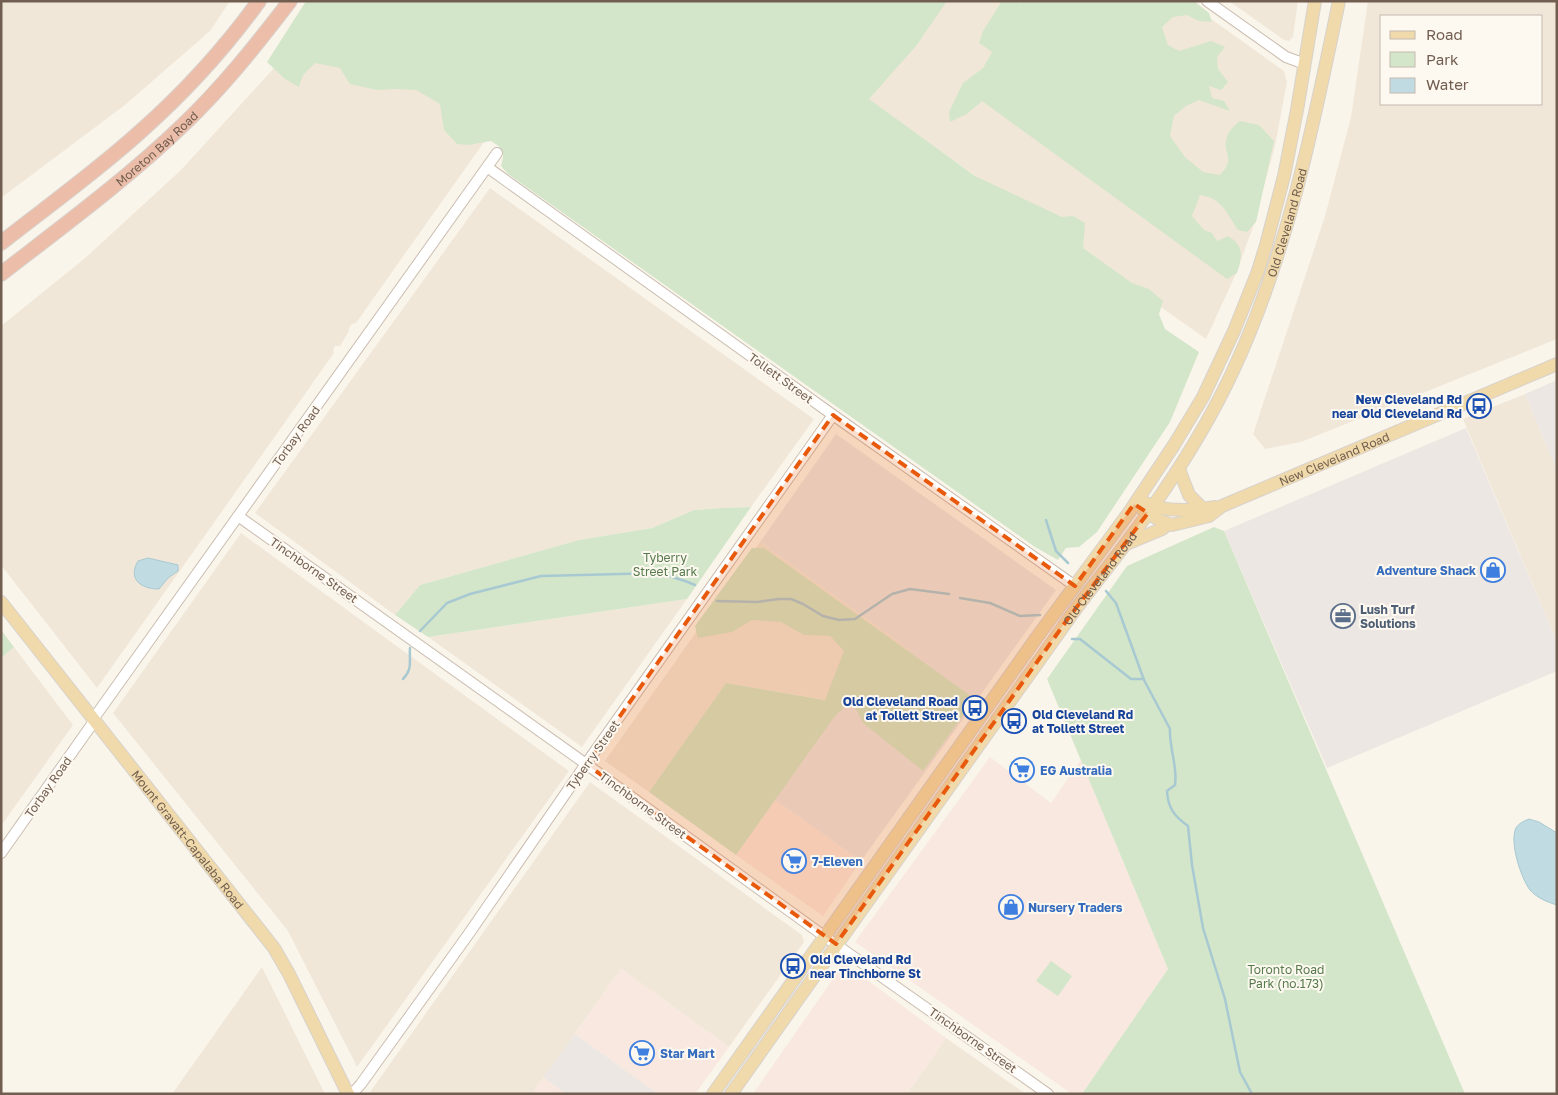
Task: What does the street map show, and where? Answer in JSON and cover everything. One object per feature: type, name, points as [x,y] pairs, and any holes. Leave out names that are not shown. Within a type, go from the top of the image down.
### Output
[{"type":"highway","name":"Moreton Bay Road","points":[[1,243],[115,154],[142,130],[199,73],[228,41],[259,1]]},
{"type":"highway","name":"Moreton Bay Road","points":[[1,274],[146,160],[184,125],[239,66],[290,1]]},
{"type":"main road","name":"Old Cleveland Road","points":[[712,1094],[1136,501],[1199,403],[1231,338],[1246,303],[1263,254],[1277,204],[1297,110],[1315,1]]},
{"type":"main road","name":"Old Cleveland Road","points":[[731,1094],[1067,620],[1151,510],[1179,469],[1231,376],[1270,282],[1284,239],[1305,158],[1339,1]]},
{"type":"main road","name":"New Cleveland Road","points":[[1151,510],[1184,511],[1222,506],[1557,364]]},
{"type":"main road","points":[[1179,469],[1189,495],[1203,509]]},
{"type":"main road","name":"New Cleveland Road","points":[[1136,501],[1151,510],[1161,521],[1168,524],[1182,523],[1209,516],[1222,506]]},
{"type":"main road","points":[[1126,544],[1162,529],[1168,524]]},
{"type":"main road","name":"Mount Gravatt-Capalaba Road","points":[[1,602],[274,948],[289,974],[348,1094]]},
{"type":"street","points":[[1207,1],[1286,57],[1305,64]]},
{"type":"street","name":"Torbay Road","points":[[1,853],[238,516],[497,154]]},
{"type":"street","name":"Tollett Street","points":[[487,167],[1075,586]]},
{"type":"street","name":"Tyberry Street","points":[[352,1094],[464,939],[833,415]]},
{"type":"street","name":"Tinchborne Street","points":[[238,516],[1048,1094]]},
{"type":"highlighted area","points":[[833,415],[1075,586],[1134,504],[1148,513],[1067,620],[836,944],[586,764]]},
{"type":"shaded area","points":[[1,1],[230,1],[210,31],[125,105],[1,198]]},
{"type":"shaded area","points":[[619,1],[1186,1],[1284,71],[1287,82],[1275,146],[1252,230],[1235,276],[1206,339],[868,100]]},
{"type":"shaded area","points":[[1229,1],[1298,1],[1293,37],[1289,41],[1284,40]]},
{"type":"shaded area","points":[[1368,1],[1557,1],[1557,339],[1301,442],[1265,449],[1253,434],[1325,216],[1351,117]]},
{"type":"shaded area","points":[[284,57],[540,63],[356,323],[352,324],[349,328],[340,346],[335,346],[334,353],[97,688],[1,565],[1,326],[84,259],[181,170]]},
{"type":"shaded area","points":[[490,188],[814,419],[751,507],[694,510],[652,528],[579,540],[420,585],[395,615],[255,513]]},
{"type":"shaded area","points":[[1557,380],[1557,471],[1525,394]]},
{"type":"shaded area","points":[[1525,394],[1557,471],[1557,642],[1463,419]]},
{"type":"shaded area","points":[[1466,428],[1557,642],[1557,671],[1327,768],[1224,531]]},
{"type":"shaded area","points":[[836,434],[1056,590],[861,861],[775,800],[844,703],[910,650],[760,542]]},
{"type":"shaded area","points":[[241,533],[569,771],[357,1067],[288,931],[113,713]]},
{"type":"shaded area","points":[[760,542],[910,650],[844,703],[726,683],[649,792],[605,761]]},
{"type":"shaded area","points":[[687,599],[582,747],[428,637]]},
{"type":"shaded area","points":[[14,647],[73,725],[1,826],[1,658]]},
{"type":"shaded area","name":"Nursery Traders","points":[[990,757],[1051,803],[1081,760],[1168,969],[1082,1094],[1072,1094],[855,942]]},
{"type":"shaded area","points":[[590,782],[802,935],[804,942],[729,1047],[621,969],[532,1094],[371,1094],[370,1092]]},
{"type":"shaded area","points":[[775,800],[861,861],[823,916],[736,855]]},
{"type":"shaded area","points":[[844,963],[946,1038],[907,1094],[753,1094]]},
{"type":"shaded area","points":[[262,967],[325,1094],[172,1094]]},
{"type":"shaded area","points":[[621,969],[729,1047],[695,1094],[658,1094],[575,1034]]},
{"type":"shaded area","points":[[575,1034],[658,1094],[566,1094],[543,1077]]},
{"type":"shaded area","points":[[946,1038],[1026,1094],[907,1094]]},
{"type":"shaded area","points":[[543,1077],[566,1094],[532,1094]]},
{"type":"green space","points":[[306,1],[947,1],[916,46],[869,99],[975,176],[1062,217],[1073,216],[1085,223],[1083,248],[1132,283],[1149,289],[1163,301],[1159,314],[1165,329],[1199,352],[1170,422],[1097,532],[1079,547],[1066,548],[1058,560],[1035,547],[508,174],[501,166],[503,154],[501,149],[491,141],[468,145],[457,144],[444,130],[440,104],[416,90],[377,90],[350,84],[340,68],[315,63],[303,75],[299,87],[285,79],[267,62]]},
{"type":"green space","points":[[1002,1],[1017,1],[1020,4],[1021,1],[1194,1],[1209,13],[1212,22],[1199,21],[1187,15],[1173,17],[1162,27],[1168,45],[1179,51],[1211,41],[1225,47],[1217,57],[1218,69],[1228,82],[1221,90],[1209,86],[1212,98],[1224,101],[1230,111],[1199,100],[1186,106],[1174,116],[1170,136],[1185,157],[1203,172],[1220,175],[1225,169],[1228,160],[1226,143],[1228,134],[1240,121],[1259,125],[1274,141],[1256,222],[1247,232],[1238,230],[1227,213],[1214,199],[1200,195],[1192,216],[1204,230],[1212,233],[1217,241],[1228,236],[1237,244],[1240,248],[1241,257],[1237,273],[1227,279],[982,101],[967,114],[950,122],[949,112],[963,83],[983,68],[992,52],[979,43],[983,31]]},
{"type":"green space","name":"Tyberry Street Park","points":[[751,507],[687,599],[428,637],[395,615],[420,585],[579,540],[652,528],[694,510]]},
{"type":"green space","name":"Toronto Road Park (no.173)","points":[[1214,527],[1224,531],[1465,1094],[1082,1094],[1168,969],[1047,679],[1127,566]]},
{"type":"green space","points":[[752,548],[764,548],[975,699],[923,771],[863,723],[851,704],[847,705],[835,716],[736,855],[649,792],[726,683],[825,700],[844,651],[830,636],[804,635],[781,622],[752,620],[732,632],[698,638],[695,626]]},
{"type":"green space","points":[[1,630],[14,647],[1,658]]},
{"type":"green space","points":[[1051,961],[1072,976],[1058,996],[1036,981]]},
{"type":"water","points":[[148,558],[178,565],[178,571],[168,578],[159,589],[142,585],[135,578],[134,573],[138,561]]},
{"type":"water","points":[[1529,819],[1539,822],[1557,833],[1557,905],[1533,893],[1520,869],[1515,851],[1514,834],[1516,828],[1523,821]]},
{"type":"waterway","points":[[1046,520],[1056,551],[1068,563]]},
{"type":"waterway","points":[[420,631],[447,603],[470,594],[541,576],[660,573],[695,585]]},
{"type":"waterway","points":[[717,601],[757,602],[791,599],[823,616],[839,620],[855,619],[892,594],[910,589],[949,594]]},
{"type":"waterway","points":[[1106,591],[1116,603],[1144,680],[1170,729],[1176,778],[1175,785],[1167,791],[1170,807],[1175,815],[1188,826],[1192,865],[1203,928],[1225,999],[1240,1072],[1252,1094]]},
{"type":"waterway","points":[[960,598],[990,603],[1020,616],[1040,615]]},
{"type":"waterway","points":[[1072,639],[1080,639],[1131,679],[1144,679]]},
{"type":"waterway","points":[[403,679],[410,665],[410,648]]},
{"type":"place","name":"New Cleveland Rd near Old Cleveland Rd","points":[[1479,406]]},
{"type":"place","name":"Adventure Shack","points":[[1493,570]]},
{"type":"place","name":"Lush Turf Solutions","points":[[1343,616]]},
{"type":"place","name":"Old Cleveland Road at Tollett Street","points":[[975,708]]},
{"type":"place","name":"Old Cleveland Rd at Tollett Street","points":[[1014,721]]},
{"type":"place","name":"EG Australia","points":[[1022,770]]},
{"type":"place","name":"7-Eleven","points":[[794,861]]},
{"type":"place","name":"Nursery Traders","points":[[1011,907]]},
{"type":"place","name":"Old Cleveland Rd near Tinchborne St","points":[[793,966]]},
{"type":"place","name":"Star Mart","points":[[642,1053]]}]
